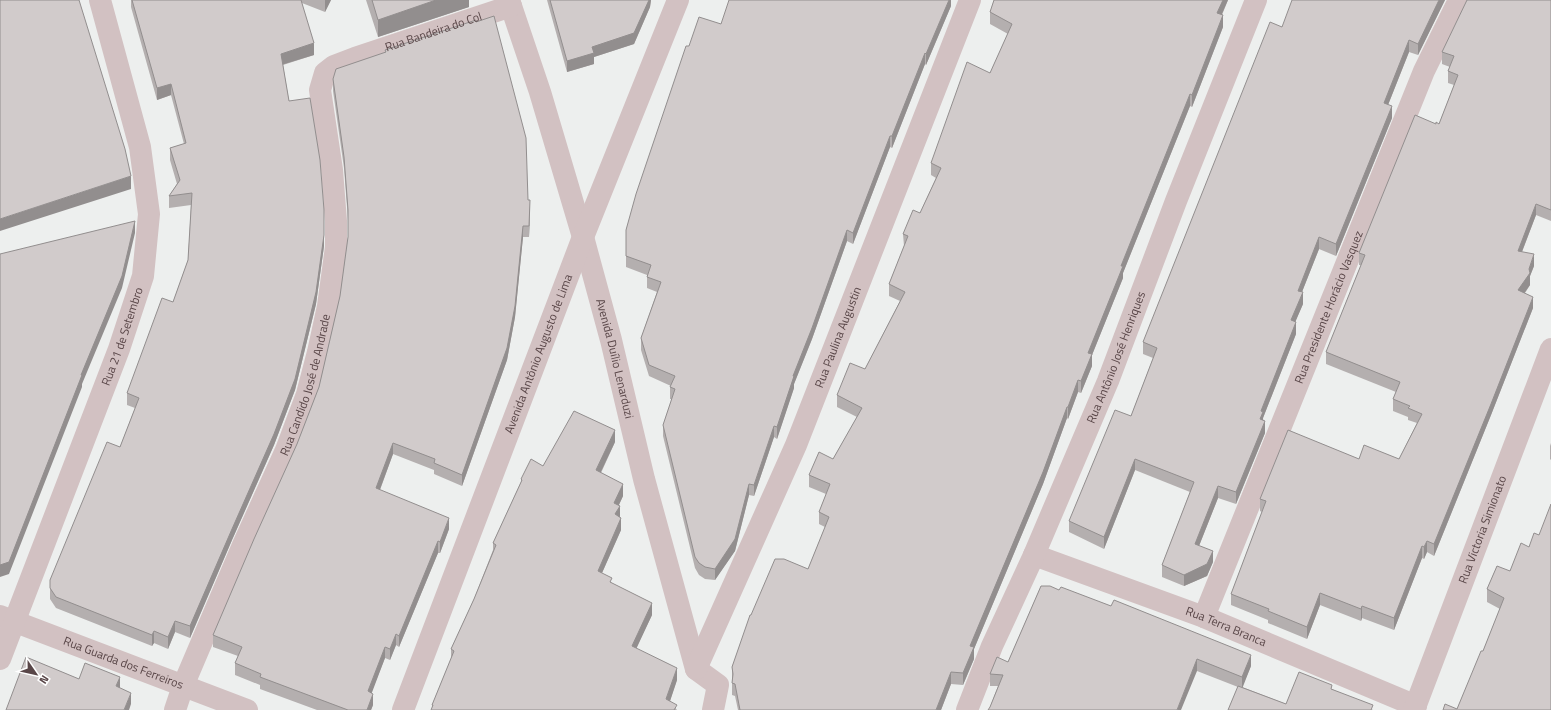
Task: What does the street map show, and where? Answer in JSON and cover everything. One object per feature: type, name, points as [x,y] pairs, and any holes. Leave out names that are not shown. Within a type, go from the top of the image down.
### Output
[{"type":"street","name":"Rua 21 de Setembro","points":[[0,659],[7,619],[119,349],[143,276],[149,214],[140,147],[100,0]]},
{"type":"street","name":"Avenida Antônio Augusto de Lima","points":[[403,710],[583,237],[678,0]]},
{"type":"street","name":"Rua Paulina Augustin","points":[[696,669],[796,445],[970,0]]},
{"type":"street","name":"Rua Antônio José Henriques","points":[[967,710],[992,646],[1034,555],[1108,381],[1173,208],[1256,0]]},
{"type":"street","name":"Rua Presidente Horácio Vasquez","points":[[1204,618],[1424,71],[1459,0]]},
{"type":"street","name":"Avenida Duílio Lenarduzi","points":[[510,3],[540,92],[583,237],[611,340],[644,479],[696,669]]},
{"type":"street","name":"Rua Bandeira do Col","points":[[355,58],[510,3]]},
{"type":"street","name":"Rua Candido José de Andrade","points":[[175,710],[183,686],[243,545],[286,450],[311,380],[328,306],[336,247],[336,221],[332,170],[320,90],[325,73],[334,66],[355,58]]},
{"type":"street","name":"Rua Victoria Simionato","points":[[1415,708],[1551,349]]},
{"type":"street","name":"Rua Terra Branca","points":[[1034,555],[1204,618],[1415,708]]},
{"type":"street","name":"Rua Guarda dos Ferreiros","points":[[7,619],[247,710]]},
{"type":"street","points":[[696,669],[718,685],[713,710]]},
{"type":"building","points":[[0,0],[79,0],[125,149],[131,176],[0,219]]},
{"type":"building","points":[[132,0],[301,0],[314,43],[281,54],[289,101],[310,98],[320,160],[324,210],[324,235],[316,292],[295,379],[274,434],[190,626],[175,621],[168,637],[154,631],[152,635],[56,597],[50,588],[50,580],[107,442],[120,447],[139,398],[127,393],[162,298],[173,302],[188,260],[192,193],[169,196],[180,180],[170,148],[186,143],[171,84],[157,88]]},
{"type":"building","points":[[372,0],[436,0],[378,20]]},
{"type":"building","points":[[550,0],[649,0],[634,33],[592,47],[594,53],[567,61]]},
{"type":"building","points":[[729,0],[949,0],[926,54],[925,53],[892,136],[890,136],[853,233],[847,230],[793,376],[777,427],[774,426],[754,485],[749,484],[735,539],[715,569],[705,567],[699,563],[695,557],[663,425],[675,389],[670,387],[675,376],[649,365],[641,338],[661,282],[647,277],[651,265],[626,256],[626,230],[636,194],[686,46],[689,46],[699,17],[721,24]]},
{"type":"building","points":[[994,0],[1223,0],[1217,13],[1223,15],[1192,95],[1190,94],[1121,266],[1123,266],[1088,353],[1092,354],[1081,381],[1078,380],[1043,472],[970,646],[974,647],[963,673],[951,672],[936,710],[740,710],[735,684],[732,683],[732,667],[750,615],[775,559],[784,559],[808,569],[829,517],[819,512],[830,484],[809,475],[819,452],[833,459],[862,408],[837,395],[850,363],[865,369],[905,292],[889,284],[908,236],[903,234],[913,210],[920,213],[941,168],[931,163],[967,62],[990,73],[1012,24],[990,12]]},
{"type":"building","points":[[1292,0],[1439,0],[1418,44],[1409,40],[1384,103],[1392,106],[1336,244],[1319,237],[1298,291],[1303,292],[1291,320],[1296,322],[1261,411],[1263,412],[1260,419],[1265,421],[1236,492],[1218,486],[1195,544],[1213,551],[1207,564],[1184,575],[1162,565],[1194,482],[1135,459],[1104,537],[1069,521],[1115,410],[1131,416],[1157,348],[1143,342],[1270,22],[1282,27]]},
{"type":"building","points":[[1467,0],[1551,0],[1551,210],[1536,204],[1518,251],[1534,254],[1529,269],[1530,273],[1518,290],[1533,297],[1434,544],[1427,541],[1424,547],[1422,546],[1394,618],[1362,606],[1361,609],[1320,593],[1307,627],[1268,611],[1269,609],[1231,594],[1266,501],[1260,499],[1288,430],[1359,459],[1364,445],[1399,459],[1422,414],[1408,408],[1410,406],[1393,399],[1400,382],[1326,352],[1365,255],[1359,253],[1415,115],[1439,124],[1458,75],[1448,71],[1454,56],[1442,52]]},
{"type":"building","points":[[494,16],[526,138],[528,200],[530,200],[529,226],[523,226],[515,306],[507,348],[462,475],[434,463],[435,459],[393,443],[376,488],[449,518],[399,636],[396,634],[390,649],[385,647],[368,691],[373,694],[367,710],[348,710],[260,677],[261,674],[235,663],[242,647],[213,635],[297,444],[319,387],[340,296],[348,237],[348,210],[344,157],[333,79],[336,69],[386,52],[385,50],[476,20],[476,22]]},
{"type":"building","points":[[135,221],[122,276],[81,375],[9,562],[0,565],[0,254]]},
{"type":"building","points":[[574,411],[615,430],[596,470],[623,484],[614,503],[620,506],[615,514],[621,518],[598,571],[612,578],[610,582],[652,603],[632,646],[677,668],[666,699],[677,705],[674,710],[431,710],[454,651],[451,649],[474,599],[496,545],[493,543],[522,480],[521,479],[531,459],[543,466]]},
{"type":"building","points":[[1551,504],[1551,710],[1443,710],[1445,704],[1457,709],[1481,651],[1483,651],[1504,598],[1487,589],[1497,566],[1510,571],[1521,543],[1529,547],[1534,533],[1539,535]]},
{"type":"building","points":[[1041,586],[1050,586],[1059,590],[1061,587],[1111,606],[1114,600],[1251,655],[1242,677],[1197,659],[1177,710],[988,710],[1003,675],[990,674],[997,657],[1008,662]]},
{"type":"building","points":[[26,657],[79,679],[85,663],[120,677],[116,686],[131,693],[124,710],[6,710]]},
{"type":"building","points":[[1299,672],[1332,685],[1331,689],[1373,705],[1371,710],[1228,710],[1238,686],[1286,704]]}]
